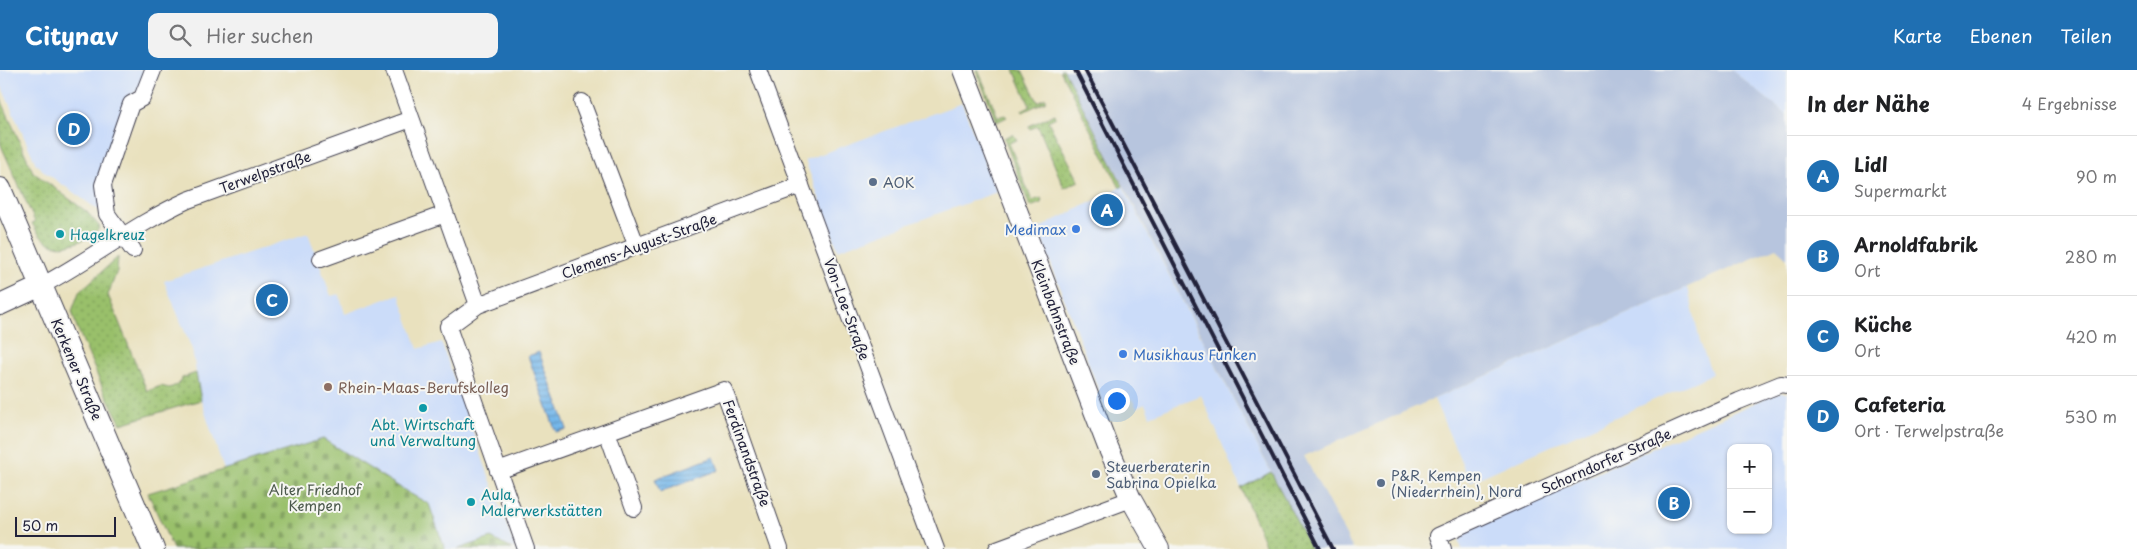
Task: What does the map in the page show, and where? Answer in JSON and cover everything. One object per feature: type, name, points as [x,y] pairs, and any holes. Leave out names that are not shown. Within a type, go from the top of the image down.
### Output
[{"type":"main road","name":"Kerkener Straße","points":[[0,189],[153,549]]},
{"type":"street","points":[[133,250],[106,214],[103,185],[131,104],[142,98],[153,70]]},
{"type":"street","points":[[394,70],[478,305]]},
{"type":"street","name":"Von-Loe-Straße","points":[[758,70],[936,549]]},
{"type":"street","name":"Kleinbahnstraße","points":[[963,70],[1092,409],[1131,499],[1159,549]]},
{"type":"street","points":[[582,102],[637,247]]},
{"type":"street","name":"Terwelpstraße","points":[[42,286],[65,274],[160,213],[188,200],[411,119]]},
{"type":"street","name":"Clemens-August-Straße","points":[[498,471],[448,327],[478,305],[801,185]]},
{"type":"street","points":[[321,259],[445,214]]},
{"type":"street","points":[[0,304],[42,286]]},
{"type":"street","name":"Schorndorfer Straße","points":[[1443,549],[1438,536],[1739,401],[1781,384],[1787,385]]},
{"type":"street","name":"Ferdinandstraße","points":[[498,471],[724,390],[780,549]]},
{"type":"street","points":[[607,432],[634,508]]},
{"type":"street","points":[[498,471],[526,549]]},
{"type":"street","points":[[996,549],[1131,499]]},
{"type":"shaded area","points":[[0,70],[148,70],[142,87],[127,99],[101,210],[46,173],[36,164],[0,83]]},
{"type":"shaded area","points":[[1064,70],[1731,70],[1787,115],[1787,258],[1776,248],[1304,456],[1353,549],[1311,549]]},
{"type":"shaded area","points":[[1731,70],[1787,70],[1787,115]]},
{"type":"shaded area","points":[[962,103],[997,192],[838,250],[805,160]]},
{"type":"shaded area","points":[[1123,186],[1271,472],[1241,488],[1201,395],[1150,416],[1145,404],[1137,408],[1132,399],[1106,410],[1038,229]]},
{"type":"shaded area","name":"Rhein-Maas-Berufskolleg","points":[[308,233],[331,296],[339,294],[345,314],[399,294],[418,349],[441,342],[515,549],[491,538],[458,549],[445,549],[429,504],[323,439],[224,470],[201,400],[192,349],[164,281]]},
{"type":"shaded area","points":[[1688,287],[1700,342],[1712,374],[1470,482],[1434,399]]},
{"type":"shaded area","points":[[1787,393],[1787,549],[1462,549],[1459,541],[1468,530],[1768,397]]},
{"type":"green space","points":[[976,70],[978,70],[998,117],[1005,115],[1007,117],[997,122]]},
{"type":"green space","points":[[1014,70],[1022,70],[1038,102],[1046,98],[1046,101],[1023,112],[1022,110],[1030,106]]},
{"type":"green space","points":[[1060,70],[1064,70],[1123,186],[1120,188]]},
{"type":"green space","points":[[0,97],[33,172],[87,212],[100,227],[94,234],[76,243],[61,246],[48,242],[37,231],[32,223],[35,222],[0,143]]},
{"type":"green space","points":[[1055,114],[1056,117],[1048,121],[1079,181],[1064,188],[1038,126],[1030,129],[1029,126]]},
{"type":"green space","points":[[1013,134],[1017,140],[1009,143],[1032,201],[1041,198],[1042,200],[1041,203],[1030,207],[1004,138]]},
{"type":"green space","points":[[118,257],[117,271],[108,295],[147,391],[161,386],[169,388],[177,385],[182,378],[196,373],[201,400],[121,424],[103,389],[72,311],[79,292]]},
{"type":"green space","name":"Alter Friedhof Kempen","points":[[323,439],[429,504],[445,549],[173,549],[148,493]]},
{"type":"green space","points":[[1271,472],[1311,549],[1267,549],[1241,488]]},
{"type":"green space","points":[[491,538],[512,549],[458,549]]},
{"type":"water","points":[[539,352],[567,429],[556,432],[528,356]]},
{"type":"water","points":[[714,457],[719,470],[660,492],[655,479]]},
{"type":"railway","points":[[1075,70],[1320,549]]},
{"type":"railway","points":[[1085,70],[1333,549]]},
{"type":"place","name":"Cafeteria","points":[[74,129]]},
{"type":"place","name":"AOK","points":[[873,182]]},
{"type":"place","name":"Lidl","points":[[1107,210]]},
{"type":"place","name":"Medimax","points":[[1076,229]]},
{"type":"place","name":"Hagelkreuz","points":[[60,234]]},
{"type":"place","name":"Küche","points":[[272,300]]},
{"type":"place","name":"Musikhaus Funken","points":[[1123,354]]},
{"type":"place","name":"Rhein-Maas-Berufskolleg","points":[[328,387]]},
{"type":"place","name":"Abt. Wirtschaft und Verwaltung","points":[[423,408]]},
{"type":"place","name":"Steuerberaterin Sabrina Opielka","points":[[1096,474]]},
{"type":"place","name":"P&R, Kempen (Niederrhein), Nord","points":[[1381,483]]},
{"type":"place","name":"Aula, Malerwerkstätten","points":[[471,502]]},
{"type":"place","name":"Arnoldfabrik","points":[[1674,503]]}]
